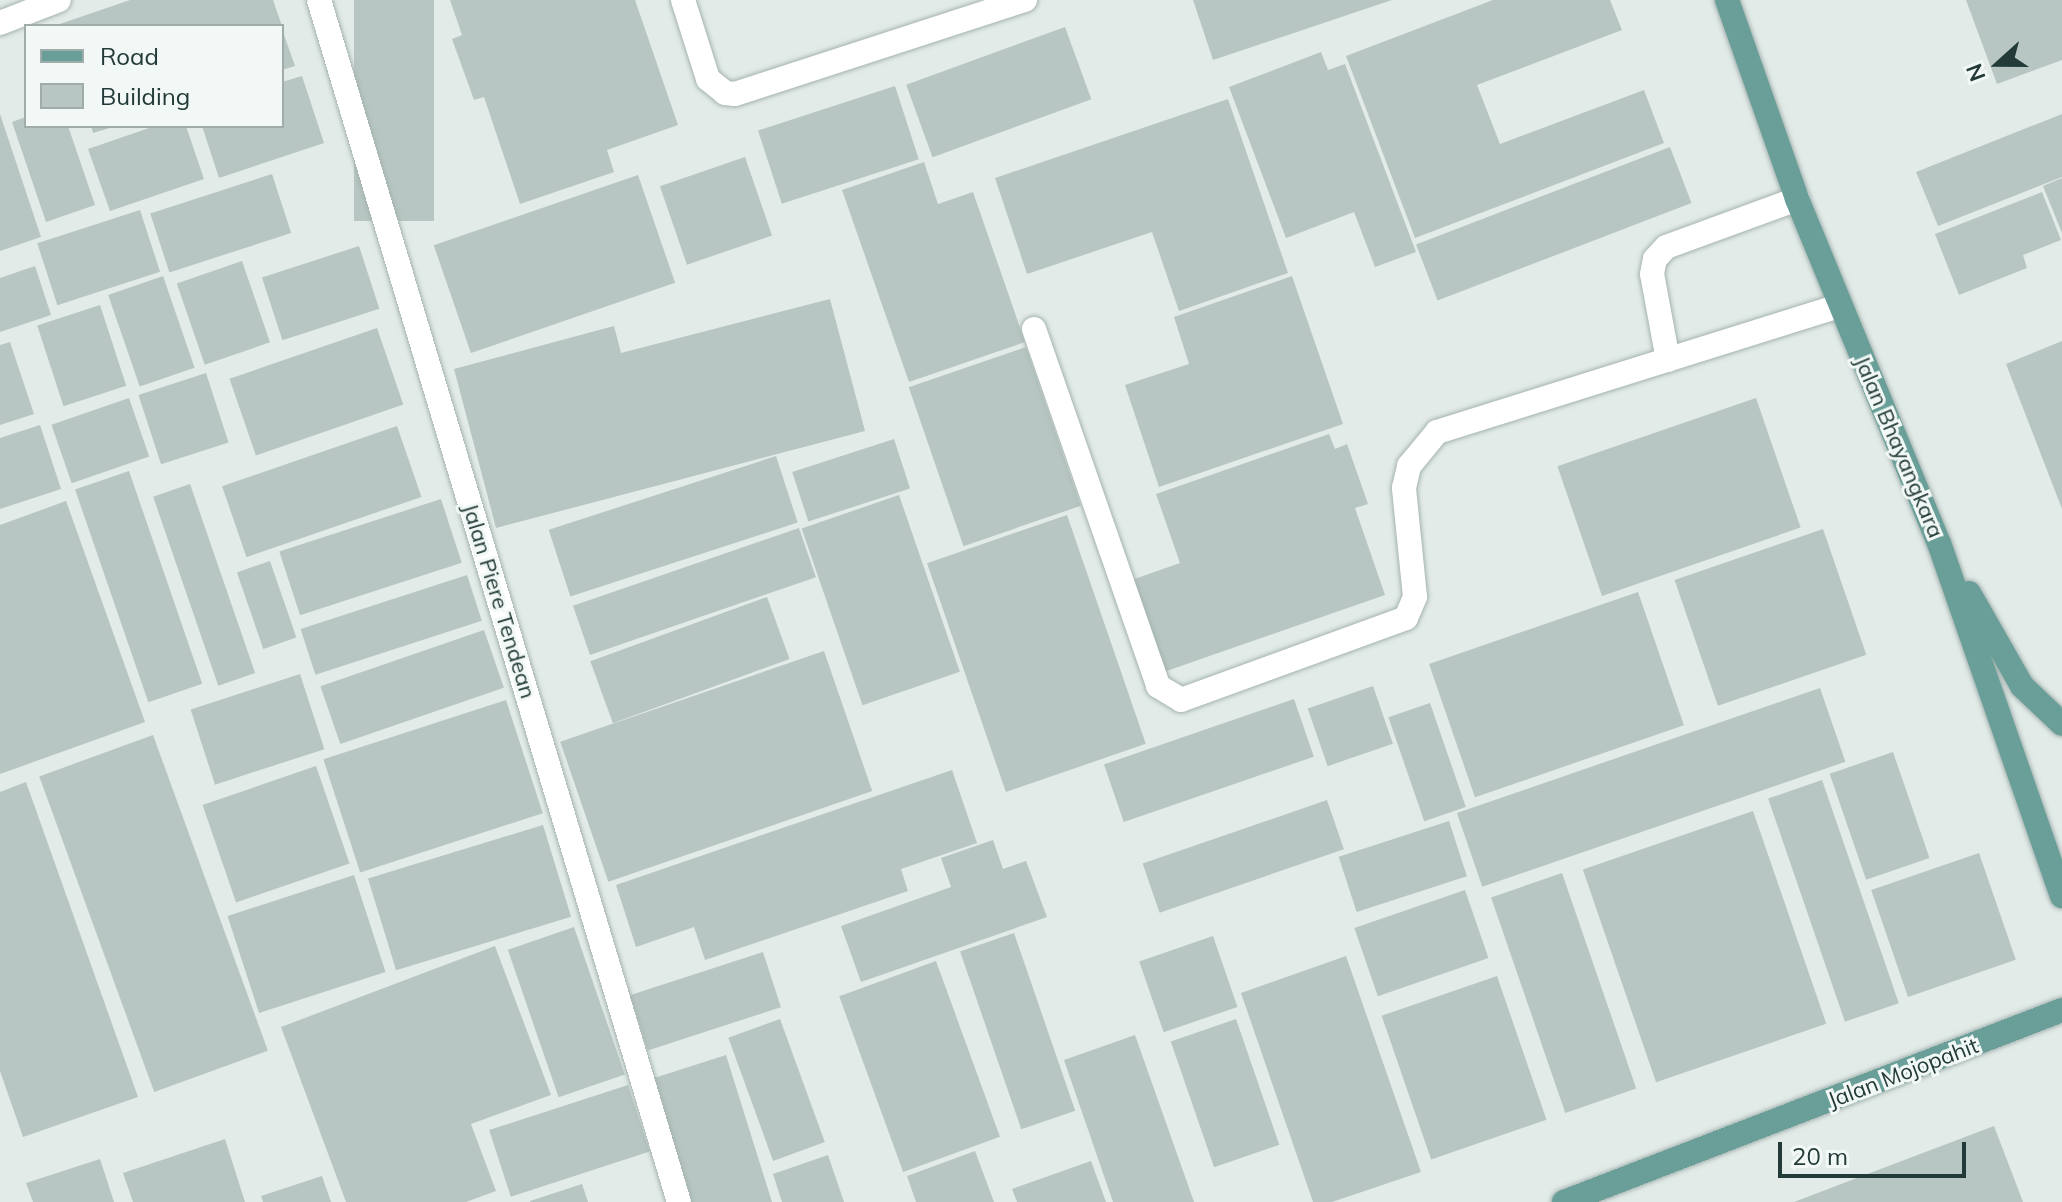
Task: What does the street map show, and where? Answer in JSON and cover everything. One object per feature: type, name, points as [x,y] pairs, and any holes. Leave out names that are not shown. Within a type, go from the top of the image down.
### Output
[{"type":"main road","name":"Jalan Bhayangkara","points":[[1727,0],[1797,199],[1939,543],[2062,896]]},
{"type":"main road","points":[[1939,543],[2022,686],[2062,724]]},
{"type":"main road","name":"Jalan Mojopahit","points":[[1564,1202],[2062,1010]]},
{"type":"street","points":[[0,23],[59,0]]},
{"type":"street","name":"Jalan Piere Tendean","points":[[319,0],[679,1202]]},
{"type":"street","points":[[683,0],[708,79],[725,93],[735,94],[1025,0]]},
{"type":"street","points":[[1668,360],[1652,274],[1655,259],[1666,247],[1797,199]]},
{"type":"street","points":[[1034,329],[1158,686],[1181,700],[1406,618],[1415,597],[1404,488],[1409,466],[1437,432],[1840,306]]},
{"type":"building","points":[[130,0],[273,0],[281,24],[60,24]]},
{"type":"building","points":[[354,0],[434,0],[434,221],[354,221]]},
{"type":"building","points":[[450,0],[635,0],[678,125],[607,150],[614,172],[520,204],[484,97],[474,100],[452,39],[462,35]]},
{"type":"building","points":[[1193,0],[1392,0],[1213,60]]},
{"type":"building","points":[[1493,0],[1610,0],[1622,30],[1477,85],[1500,144],[1644,90],[1664,143],[1415,238],[1346,56]]},
{"type":"building","points":[[1966,0],[2062,0],[2062,60],[1997,84]]},
{"type":"building","points":[[1065,27],[1091,99],[933,157],[906,85]]},
{"type":"building","points":[[284,35],[295,66],[284,69]]},
{"type":"building","points":[[1321,52],[1328,70],[1345,64],[1416,252],[1375,267],[1354,212],[1286,238],[1229,87]]},
{"type":"building","points":[[302,76],[324,143],[219,178],[203,128],[284,128],[284,81]]},
{"type":"building","points":[[895,86],[919,159],[782,204],[758,130]]},
{"type":"building","points":[[1228,99],[1288,273],[1179,311],[1152,232],[1027,274],[995,178]]},
{"type":"building","points":[[0,114],[41,237],[0,251]]},
{"type":"building","points":[[2062,114],[2062,177],[1938,226],[1916,172]]},
{"type":"building","points":[[24,118],[24,128],[69,128],[95,205],[46,222],[12,122]]},
{"type":"building","points":[[92,128],[110,128],[93,133]]},
{"type":"building","points":[[149,128],[187,128],[204,179],[110,211],[88,149]]},
{"type":"building","points":[[1670,147],[1692,203],[1438,300],[1416,244]]},
{"type":"building","points":[[745,157],[772,235],[687,265],[660,186]]},
{"type":"building","points":[[924,162],[938,204],[973,192],[1025,342],[909,382],[842,190]]},
{"type":"building","points":[[272,174],[291,233],[169,273],[150,214]]},
{"type":"building","points":[[638,175],[675,283],[471,353],[434,245]]},
{"type":"building","points":[[2062,178],[2062,233],[2043,186]]},
{"type":"building","points":[[2042,192],[2061,240],[2023,255],[2027,268],[1959,295],[1935,234]]},
{"type":"building","points":[[140,210],[160,272],[57,305],[37,243]]},
{"type":"building","points":[[359,246],[379,309],[282,340],[262,278]]},
{"type":"building","points":[[242,261],[270,342],[205,365],[177,283]]},
{"type":"building","points":[[35,266],[51,315],[0,332],[0,278]]},
{"type":"building","points":[[163,276],[195,368],[140,387],[108,295]]},
{"type":"building","points":[[1292,276],[1343,424],[1159,487],[1125,385],[1189,364],[1174,317]]},
{"type":"building","points":[[830,299],[865,431],[496,528],[454,369],[614,326],[621,353]]},
{"type":"building","points":[[100,305],[126,386],[63,406],[37,325]]},
{"type":"building","points":[[377,328],[403,405],[256,455],[229,379]]},
{"type":"building","points":[[2062,341],[2062,509],[2006,364]]},
{"type":"building","points":[[10,342],[34,414],[0,425],[0,345]]},
{"type":"building","points":[[1026,347],[1081,506],[963,546],[909,387]]},
{"type":"building","points":[[206,373],[229,442],[161,464],[138,395]]},
{"type":"building","points":[[129,398],[149,457],[72,483],[51,425]]},
{"type":"building","points":[[1756,398],[1801,528],[1602,596],[1557,466]]},
{"type":"building","points":[[40,425],[61,489],[0,509],[0,438]]},
{"type":"building","points":[[397,426],[421,497],[246,557],[222,486]]},
{"type":"building","points":[[1329,434],[1335,449],[1347,444],[1368,504],[1355,508],[1385,595],[1158,674],[1126,582],[1180,563],[1156,494]]},
{"type":"building","points":[[894,439],[910,488],[808,522],[792,472]]},
{"type":"building","points":[[776,456],[798,523],[570,596],[549,530]]},
{"type":"building","points":[[129,471],[202,684],[148,702],[75,490]]},
{"type":"building","points":[[190,484],[255,673],[218,686],[153,497]]},
{"type":"building","points":[[899,495],[960,672],[862,705],[802,529]]},
{"type":"building","points":[[441,499],[462,563],[300,615],[279,552]]},
{"type":"building","points":[[66,501],[145,722],[0,774],[0,525]]},
{"type":"building","points":[[1067,515],[1146,744],[1006,792],[927,563]]},
{"type":"building","points":[[799,528],[816,577],[590,655],[573,606]]},
{"type":"building","points":[[1823,529],[1866,655],[1718,706],[1675,580]]},
{"type":"building","points":[[270,561],[296,638],[263,649],[237,572]]},
{"type":"building","points":[[467,575],[482,621],[315,675],[301,629]]},
{"type":"building","points":[[1638,592],[1684,725],[1475,797],[1429,664]]},
{"type":"building","points":[[767,597],[790,659],[613,723],[590,661]]},
{"type":"building","points":[[484,630],[504,688],[340,744],[320,686]]},
{"type":"building","points":[[824,651],[872,791],[608,882],[560,742]]},
{"type":"building","points":[[300,674],[324,749],[215,785],[191,710]]},
{"type":"building","points":[[1373,686],[1393,744],[1328,766],[1308,708]]},
{"type":"building","points":[[1820,688],[1845,762],[1482,887],[1457,813]]},
{"type":"building","points":[[1294,699],[1314,757],[1124,822],[1104,764]]},
{"type":"building","points":[[506,700],[543,813],[360,873],[323,759]]},
{"type":"building","points":[[1430,703],[1466,807],[1424,821],[1388,717]]},
{"type":"building","points":[[153,735],[268,1051],[154,1092],[39,776]]},
{"type":"building","points":[[1893,752],[1929,858],[1866,880],[1830,774]]},
{"type":"building","points":[[316,766],[350,863],[236,902],[203,805]]},
{"type":"building","points":[[952,770],[977,843],[901,869],[908,891],[705,960],[694,927],[636,947],[616,885]]},
{"type":"building","points":[[1822,780],[1899,1003],[1845,1022],[1768,799]]},
{"type":"building","points":[[26,782],[138,1097],[23,1137],[0,1071],[0,792]]},
{"type":"building","points":[[1327,800],[1344,849],[1160,913],[1143,863]]},
{"type":"building","points":[[1753,811],[1826,1024],[1656,1082],[1583,870]]},
{"type":"building","points":[[1449,821],[1467,876],[1357,912],[1339,857]]},
{"type":"building","points":[[543,825],[571,917],[396,970],[368,879]]},
{"type":"building","points":[[993,840],[1003,869],[1026,861],[1047,917],[861,982],[841,926],[951,887],[941,858]]},
{"type":"building","points":[[1979,853],[2016,960],[1908,997],[1871,890]]},
{"type":"building","points":[[1562,873],[1636,1089],[1565,1113],[1491,897]]},
{"type":"building","points":[[354,875],[386,972],[259,1013],[228,916]]},
{"type":"building","points":[[1465,890],[1488,958],[1378,996],[1354,928]]},
{"type":"building","points":[[574,927],[625,1075],[559,1097],[508,950]]},
{"type":"building","points":[[1014,933],[1075,1111],[1021,1129],[960,952]]},
{"type":"building","points":[[1213,936],[1237,1007],[1164,1032],[1139,961]]},
{"type":"building","points":[[495,946],[551,1095],[471,1124],[496,1191],[466,1202],[346,1202],[281,1027]]},
{"type":"building","points":[[763,952],[781,1007],[648,1050],[630,995]]},
{"type":"building","points":[[1346,956],[1421,1172],[1332,1202],[1313,1202],[1241,993]]},
{"type":"building","points":[[936,961],[1000,1137],[903,1172],[839,996]]},
{"type":"building","points":[[1497,976],[1546,1120],[1431,1159],[1382,1016]]},
{"type":"building","points":[[780,1019],[825,1142],[773,1161],[728,1038]]},
{"type":"building","points":[[1236,1019],[1279,1145],[1214,1167],[1171,1041]]},
{"type":"building","points":[[1135,1035],[1194,1202],[1113,1202],[1064,1060]]},
{"type":"building","points":[[726,1055],[772,1202],[690,1202],[651,1079]]},
{"type":"building","points":[[628,1085],[650,1152],[511,1197],[489,1130]]},
{"type":"building","points":[[1994,1126],[2023,1202],[1794,1202],[1849,1181]]},
{"type":"building","points":[[225,1139],[245,1202],[133,1202],[123,1173]]},
{"type":"building","points":[[975,1151],[994,1202],[916,1202],[907,1176]]},
{"type":"building","points":[[828,1155],[844,1202],[782,1202],[773,1174]]},
{"type":"building","points":[[100,1159],[114,1202],[33,1202],[26,1183]]},
{"type":"building","points":[[1091,1161],[1106,1202],[1017,1202],[1012,1189]]},
{"type":"building","points":[[322,1176],[331,1202],[263,1202],[261,1196]]},
{"type":"building","points":[[582,1184],[588,1202],[530,1202],[530,1201]]}]
